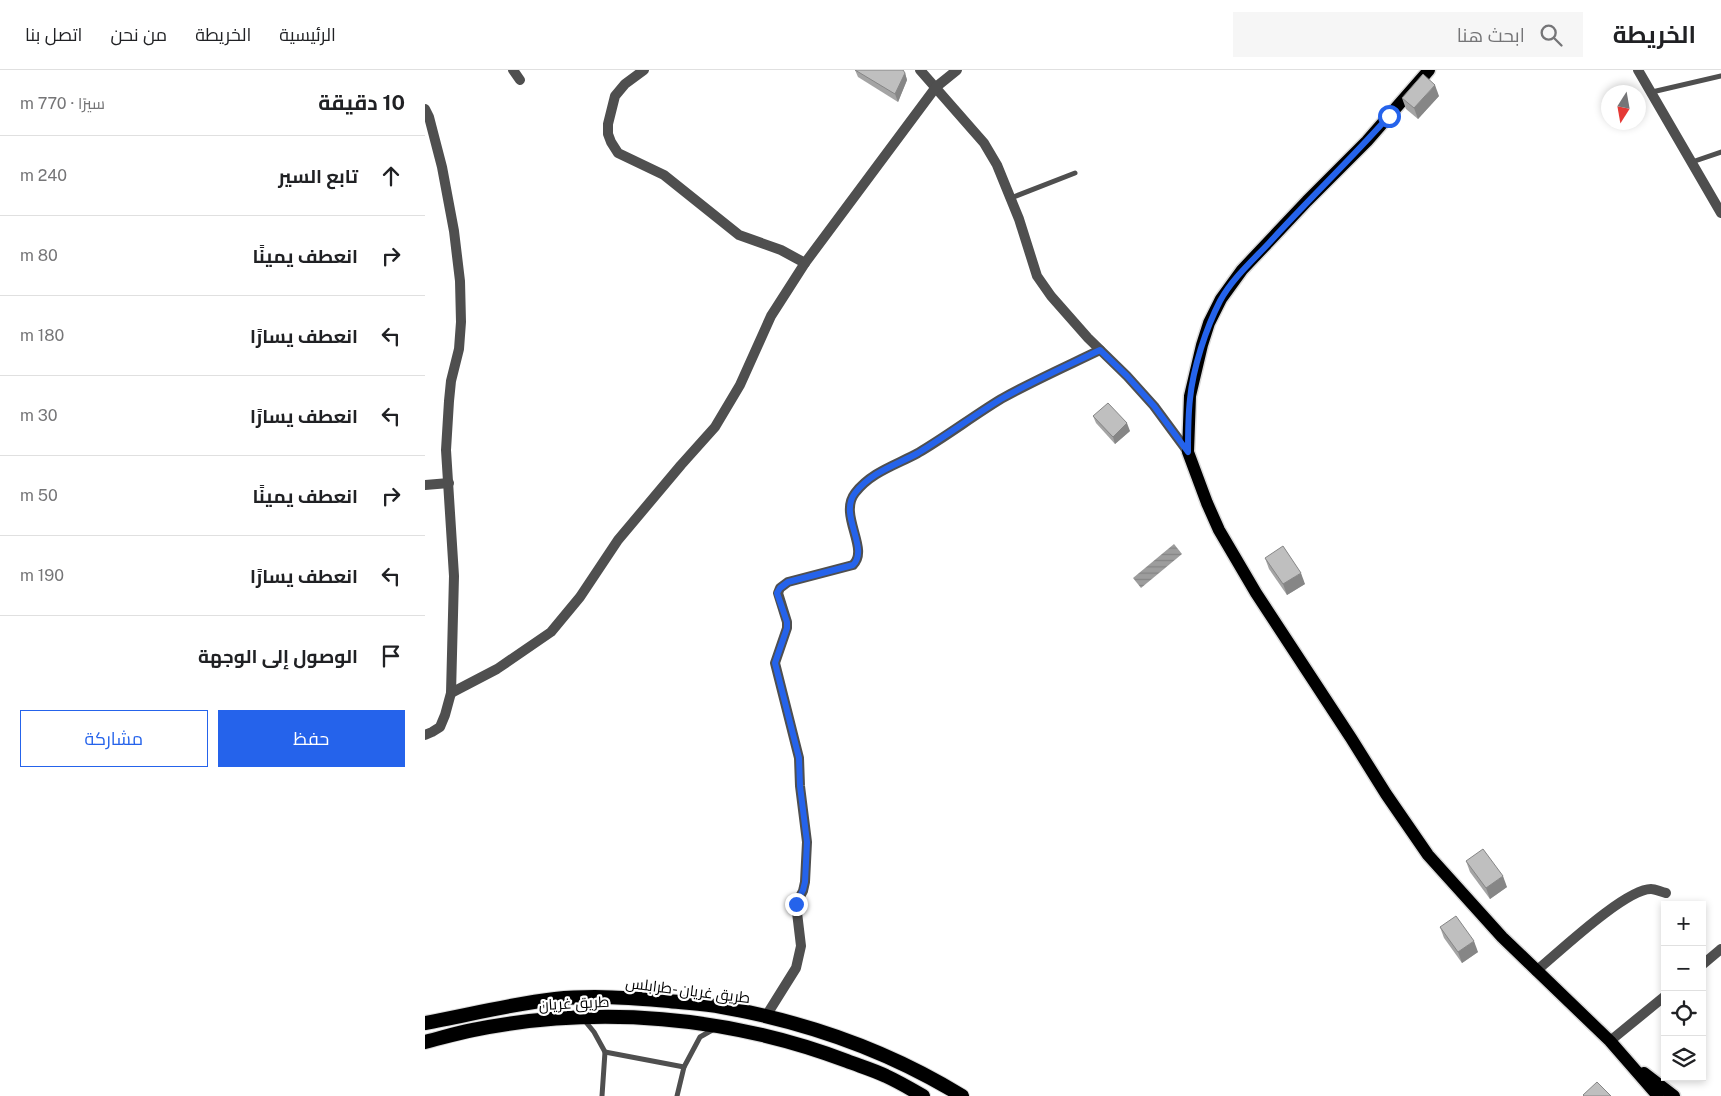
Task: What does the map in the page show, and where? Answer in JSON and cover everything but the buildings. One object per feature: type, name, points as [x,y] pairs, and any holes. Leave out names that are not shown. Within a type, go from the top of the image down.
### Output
[{"type":"highway","name":"طريق غريان -طرابلس","points":[[425,1024],[557,999],[625,997],[719,1006],[766,1016],[828,1034],[892,1059],[962,1096]]},
{"type":"highway","name":"طريق غريان","points":[[425,1042],[503,1024],[581,1017],[629,1017],[719,1026],[763,1035],[823,1052],[885,1076],[923,1096]]},
{"type":"highway","points":[[425,1052],[445,1037]]},
{"type":"main road","points":[[1429,70],[1367,141],[1242,270],[1221,299],[1209,323],[1190,396],[1188,452],[1219,530],[1280,630],[1428,855],[1480,914],[1536,971],[1610,1041],[1658,1096]]},
{"type":"main road","points":[[1635,1068],[1646,1074],[1674,1096]]},
{"type":"street","points":[[513,70],[520,80]]},
{"type":"street","points":[[644,70],[625,84],[615,96],[608,124],[608,134],[619,153],[664,175],[739,235],[781,250],[805,263]]},
{"type":"street","points":[[920,70],[984,143],[997,165],[1011,198],[1037,276],[1072,321],[1154,406],[1188,452]]},
{"type":"street","points":[[451,693],[497,669],[551,632],[564,617],[619,540],[715,427],[740,385],[771,316],[805,263],[936,87],[957,70]]},
{"type":"street","points":[[1638,70],[1721,213]]},
{"type":"street","points":[[425,109],[429,117],[442,167],[454,231],[460,281],[461,322],[459,349],[451,381],[446,450],[454,576],[451,693],[440,727],[425,735]]},
{"type":"street","points":[[766,1016],[799,960],[801,946],[796,904],[803,890],[807,860],[799,758],[775,663],[787,628],[787,622],[777,593],[788,582],[853,565],[857,561],[859,553],[849,512],[850,504],[855,492],[878,472],[918,453],[1001,399],[1100,350]]},
{"type":"street","points":[[425,485],[449,483]]},
{"type":"street","points":[[1536,971],[1622,901],[1651,889],[1666,893]]},
{"type":"street","points":[[1706,962],[1721,949]]},
{"type":"street","points":[[1610,1041],[1661,999]]},
{"type":"lane","points":[[1651,92],[1721,76]]},
{"type":"lane","points":[[1691,162],[1721,152]]},
{"type":"lane","points":[[1011,198],[1075,173]]},
{"type":"lane","points":[[581,1017],[594,1032],[605,1052],[602,1096]]},
{"type":"lane","points":[[677,1096],[684,1067],[700,1037],[719,1026]]},
{"type":"lane","points":[[605,1052],[684,1067]]},
{"type":"shaded area","points":[[1174,544],[1182,554],[1141,588],[1133,578]]},
{"type":"route","points":[[796,904],[805,882],[807,842],[799,780],[799,758],[775,663],[787,628],[787,622],[777,593],[780,588],[788,582],[853,565],[857,561],[859,553],[849,512],[852,497],[867,480],[878,472],[918,453],[1001,399],[1100,350],[1154,406],[1188,452],[1190,396],[1209,323],[1221,299],[1242,270],[1389,116]]}]
